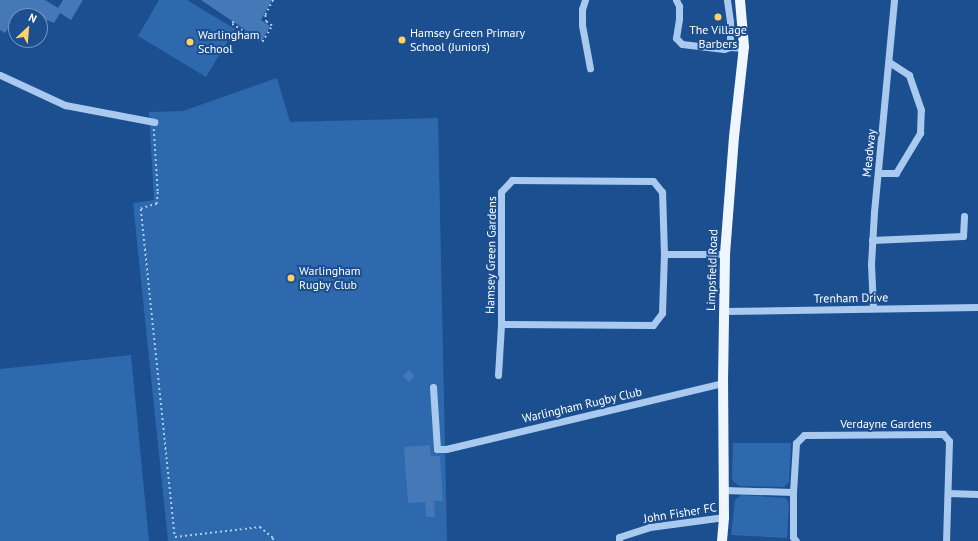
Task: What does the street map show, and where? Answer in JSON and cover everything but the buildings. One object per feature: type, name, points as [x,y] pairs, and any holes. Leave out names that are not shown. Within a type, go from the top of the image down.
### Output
[{"type":"main road","name":"Limpsfield Road","points":[[722,541],[724,517],[723,383],[725,254],[734,137],[744,48],[740,0]]},
{"type":"street","points":[[585,0],[582,9],[582,25],[590,68]]},
{"type":"street","points":[[676,0],[679,6],[679,19],[676,38],[682,44],[724,49],[730,47],[744,48]]},
{"type":"street","points":[[726,0],[730,19],[730,47]]},
{"type":"street","name":"Meadway","points":[[873,308],[871,264],[872,240],[894,0]]},
{"type":"street","points":[[878,173],[896,173],[920,133],[921,110],[909,75],[889,62]]},
{"type":"street","points":[[0,75],[65,105],[154,122]]},
{"type":"street","name":"Hamsey Green Gardens","points":[[512,180],[653,182],[662,192],[664,254],[662,312],[653,325],[501,324],[501,192],[512,180]]},
{"type":"street","points":[[872,240],[963,236],[964,216]]},
{"type":"street","points":[[664,254],[725,254]]},
{"type":"street","name":"Trenham Drive","points":[[724,311],[978,307]]},
{"type":"street","points":[[498,375],[501,324]]},
{"type":"street","name":"Warlingham Rugby Club","points":[[433,387],[437,449],[446,450],[723,383]]},
{"type":"street","name":"Verdayne Gardens","points":[[796,541],[793,537],[792,492],[796,442],[804,435],[943,434],[949,441],[946,541]]},
{"type":"street","points":[[724,490],[792,492]]},
{"type":"street","points":[[948,493],[978,494]]},
{"type":"street","name":"John Fisher FC","points":[[619,541],[619,537],[650,527],[724,517]]},
{"type":"path","points":[[234,22],[232,24],[262,42],[272,26],[266,22],[265,15],[273,0]]},
{"type":"path","points":[[154,122],[158,192],[157,204],[141,209],[175,537],[260,527],[273,538],[274,541]]},
{"type":"shaded area","points":[[159,0],[187,0],[235,29],[206,77],[138,36]]},
{"type":"shaded area","name":"Warlingham Rugby Club","points":[[277,78],[290,122],[438,118],[447,541],[168,541],[133,203],[154,200],[149,112],[183,111]]},
{"type":"shaded area","points":[[131,355],[149,541],[0,541],[0,369]]},
{"type":"shaded area","points":[[733,443],[791,443],[789,482],[784,487],[739,486],[732,480]]},
{"type":"shaded area","points":[[741,495],[786,498],[789,504],[787,538],[731,535],[735,500]]},
{"type":"place","name":"The Village Barbers","points":[[718,17]]},
{"type":"place","name":"Hamsey Green Primary School (Juniors)","points":[[402,40]]},
{"type":"place","name":"Warlingham School","points":[[190,42]]},
{"type":"place","name":"Warlingham Rugby Club","points":[[291,278]]}]
